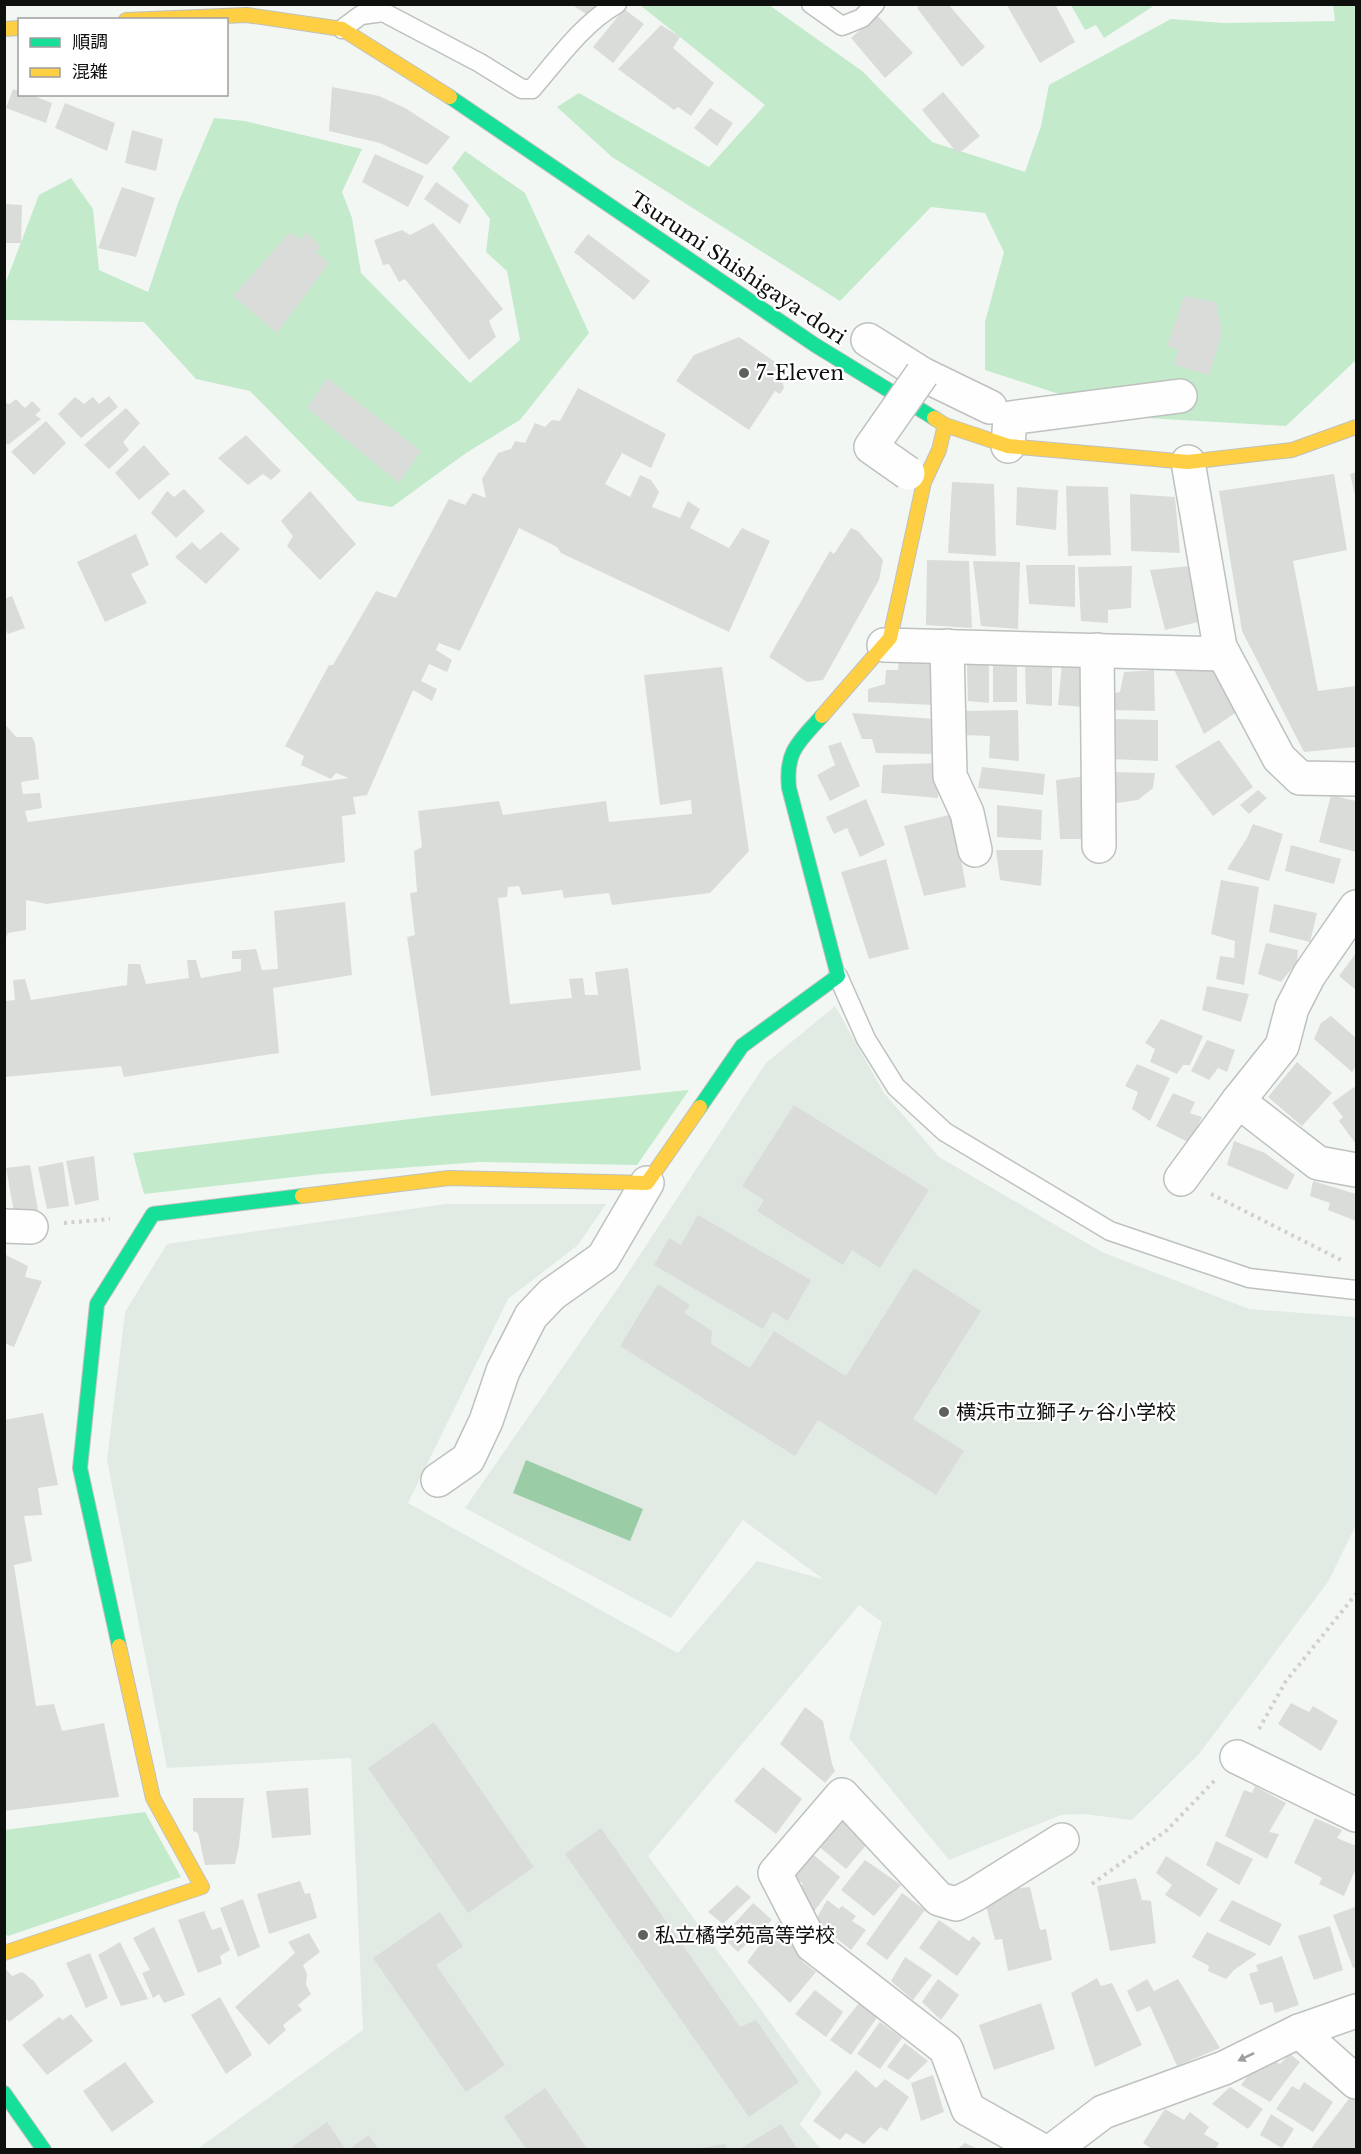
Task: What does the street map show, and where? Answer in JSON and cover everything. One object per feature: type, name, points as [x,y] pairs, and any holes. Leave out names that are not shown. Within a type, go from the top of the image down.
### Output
[{"type":"street","name":"Tsurumi Shishigaya-dori","points":[[174,18],[247,15],[342,29],[480,116],[815,345],[945,425],[1008,446],[1188,462],[1292,450],[1356,427]]},
{"type":"street","points":[[868,340],[922,374],[990,407]]},
{"type":"street","points":[[908,473],[871,447],[922,374]]},
{"type":"street","points":[[1008,446],[1010,418],[1180,396]]},
{"type":"street","points":[[438,1480],[468,1459],[486,1421],[503,1371],[531,1316],[552,1294],[603,1258],[647,1183],[742,1046],[838,976],[789,788],[787,770],[793,749],[890,638],[924,482],[939,450],[945,425]]},
{"type":"street","points":[[1188,462],[1223,654],[1279,758],[1300,778],[1356,779]]},
{"type":"street","points":[[884,645],[1223,654]]},
{"type":"street","points":[[947,646],[950,776],[967,813],[975,850]]},
{"type":"street","points":[[1097,650],[1099,846]]},
{"type":"street","points":[[1181,1179],[1282,1046],[1292,1008],[1309,975],[1356,907]]},
{"type":"street","points":[[1238,1101],[1318,1164],[1356,1170]]},
{"type":"street","points":[[4,1953],[202,1887],[153,1798],[80,1468],[97,1304],[153,1214],[449,1178],[647,1183]]},
{"type":"street","points":[[1237,1757],[1356,1815]]},
{"type":"street","points":[[1041,2150],[968,2109],[946,2049],[812,1945],[775,1873],[842,1795],[939,1899],[956,1904],[1062,1840]]},
{"type":"street","points":[[1053,2150],[1103,2112],[1224,2067],[1299,2031],[1356,2011]]},
{"type":"street","points":[[1299,2031],[1356,2082]]},
{"type":"street","points":[[4,2093],[44,2150]]},
{"type":"lane","points":[[342,29],[361,15],[383,12],[480,63],[522,89],[532,89],[580,33],[605,11],[617,4]]},
{"type":"lane","points":[[811,4],[842,26],[862,18],[875,4]]},
{"type":"lane","points":[[838,976],[866,1039],[896,1087],[945,1132],[1110,1231],[1249,1278],[1356,1290]]},
{"type":"path","points":[[1181,1179],[1344,1261]]},
{"type":"path","points":[[18,1227],[153,1214]]},
{"type":"shaded area","points":[[640,5],[769,5],[862,71],[932,142],[1025,172],[1041,126],[1049,85],[1171,19],[1223,23],[1335,21],[1333,5],[1356,5],[1356,360],[1286,426],[1130,417],[985,370],[985,322],[1004,252],[985,213],[931,207],[840,301],[612,157],[557,107],[579,93],[709,167],[765,105]]},
{"type":"shaded area","points":[[1071,5],[1155,5],[1104,38],[1096,25],[1085,30]]},
{"type":"shaded area","points":[[214,118],[245,121],[362,149],[342,192],[352,218],[361,273],[470,383],[520,340],[507,271],[486,252],[490,219],[452,168],[465,151],[525,193],[589,333],[520,420],[466,453],[392,507],[358,501],[250,391],[196,379],[144,322],[5,320],[4,287],[39,195],[71,178],[93,209],[99,270],[148,292],[178,203]]},
{"type":"shaded area","points":[[835,1006],[884,1093],[939,1157],[1102,1252],[1249,1309],[1356,1317],[1356,1525],[1328,1582],[1199,1754],[1132,1820],[1083,1814],[1061,1815],[949,1860],[849,1738],[882,1622],[859,1605],[648,1856],[822,2093],[800,2124],[821,2149],[197,2149],[363,2030],[351,1758],[167,1768],[107,1460],[125,1312],[167,1244],[446,1204],[606,1204],[578,1245],[508,1299],[408,1503],[678,1653],[757,1561],[823,1579],[743,1520],[671,1618],[465,1508],[622,1282],[766,1063]]},
{"type":"shaded area","points":[[689,1090],[637,1165],[479,1162],[321,1174],[144,1194],[133,1153],[434,1116]]},
{"type":"shaded area","points":[[526,1460],[643,1509],[630,1541],[513,1493]]},
{"type":"shaded area","points":[[145,1812],[181,1877],[8,1936],[4,1933],[4,1830]]},
{"type":"building","points":[[921,4],[948,4],[985,47],[962,67],[917,8]]},
{"type":"building","points":[[1006,4],[1055,4],[1075,42],[1040,63]]},
{"type":"building","points":[[572,5],[596,5],[588,15]]},
{"type":"building","points":[[624,9],[644,24],[613,63],[593,47]]},
{"type":"building","points":[[877,15],[913,53],[885,78],[851,38]]},
{"type":"building","points":[[661,25],[680,37],[673,48],[714,83],[691,116],[678,107],[674,110],[618,69]]},
{"type":"building","points":[[332,87],[379,96],[405,108],[450,137],[427,165],[380,143],[329,131]]},
{"type":"building","points":[[13,89],[18,90],[18,96],[34,96],[52,103],[46,123],[6,108]]},
{"type":"building","points":[[943,92],[980,136],[958,154],[922,110]]},
{"type":"building","points":[[65,103],[115,123],[107,151],[55,128]]},
{"type":"building","points":[[710,108],[733,123],[717,146],[694,128]]},
{"type":"building","points":[[132,130],[163,139],[156,171],[125,163]]},
{"type":"building","points":[[375,154],[424,176],[408,207],[362,182]]},
{"type":"building","points":[[436,182],[469,205],[460,224],[424,199]]},
{"type":"building","points":[[122,187],[155,198],[136,257],[98,248]]},
{"type":"building","points":[[4,204],[22,205],[21,243],[4,243]]},
{"type":"building","points":[[433,223],[503,309],[489,321],[496,337],[469,360],[405,279],[399,282],[389,264],[383,265],[374,240],[402,230],[410,235]]},
{"type":"building","points":[[306,232],[320,246],[316,252],[329,263],[277,333],[233,296],[289,233],[301,239]]},
{"type":"building","points":[[588,234],[650,281],[634,300],[574,252]]},
{"type":"building","points":[[1184,296],[1216,302],[1222,333],[1209,375],[1174,365],[1178,349],[1167,346]]},
{"type":"building","points":[[739,337],[778,364],[784,388],[780,394],[775,391],[749,430],[676,381],[694,355]]},
{"type":"building","points":[[327,378],[421,451],[399,483],[307,408]]},
{"type":"building","points":[[578,388],[666,434],[651,468],[622,453],[605,484],[630,497],[640,475],[651,480],[659,492],[652,507],[680,518],[688,501],[700,509],[690,528],[729,548],[742,528],[770,541],[729,632],[561,553],[557,547],[519,528],[460,651],[439,643],[436,650],[452,660],[447,672],[429,664],[421,681],[437,689],[432,701],[413,690],[367,795],[353,797],[356,814],[342,816],[345,862],[47,904],[26,900],[26,930],[8,933],[4,943],[4,723],[16,737],[32,737],[35,743],[39,779],[21,782],[23,794],[40,793],[42,808],[25,811],[28,822],[349,778],[336,773],[331,779],[301,765],[304,756],[285,746],[329,665],[333,665],[376,591],[396,598],[449,499],[465,505],[473,493],[486,498],[482,479],[498,453],[511,449],[515,441],[525,443],[535,423],[545,427],[552,420],[560,421]]},
{"type":"building","points":[[109,396],[118,407],[81,438],[58,414],[75,397],[84,404],[93,397],[99,404]]},
{"type":"building","points":[[16,399],[25,408],[32,401],[41,410],[35,415],[41,419],[8,445],[4,442],[4,403],[10,404]]},
{"type":"building","points":[[126,408],[140,423],[123,442],[129,450],[109,469],[84,445]]},
{"type":"building","points":[[46,421],[66,443],[34,475],[11,452]]},
{"type":"building","points":[[246,435],[281,471],[271,480],[263,474],[248,485],[218,458]]},
{"type":"building","points":[[144,445],[170,474],[139,500],[115,473]]},
{"type":"building","points":[[1356,472],[1356,499],[1350,474]]},
{"type":"building","points":[[1334,474],[1347,550],[1293,561],[1318,691],[1356,686],[1356,747],[1304,752],[1242,631],[1219,491]]},
{"type":"building","points":[[952,482],[994,484],[996,556],[948,553]]},
{"type":"building","points":[[1066,486],[1108,487],[1111,555],[1068,556]]},
{"type":"building","points":[[1017,487],[1058,490],[1056,530],[1016,525]]},
{"type":"building","points":[[184,489],[205,511],[176,538],[151,513],[167,491],[174,497]]},
{"type":"building","points":[[310,491],[356,544],[320,580],[287,546],[293,536],[281,521]]},
{"type":"building","points":[[1130,494],[1175,497],[1180,553],[1131,551]]},
{"type":"building","points":[[851,528],[858,531],[883,560],[879,580],[823,680],[807,682],[769,657],[830,551],[834,554]]},
{"type":"building","points":[[221,532],[240,549],[206,584],[175,557],[192,542],[200,550]]},
{"type":"building","points":[[136,534],[149,565],[131,574],[147,603],[105,622],[77,562]]},
{"type":"building","points":[[927,560],[969,561],[972,628],[926,625]]},
{"type":"building","points":[[973,561],[1020,562],[1018,629],[981,626]]},
{"type":"building","points":[[1026,565],[1075,565],[1075,607],[1029,604]]},
{"type":"building","points":[[1132,566],[1131,608],[1108,610],[1108,623],[1081,621],[1078,567]]},
{"type":"building","points":[[1190,566],[1198,622],[1165,630],[1150,570]]},
{"type":"building","points":[[12,596],[25,628],[8,634],[4,627],[4,599]]},
{"type":"building","points":[[899,659],[934,660],[934,705],[868,702],[868,689],[885,684],[886,670],[898,670]]},
{"type":"building","points":[[1085,663],[1085,707],[1058,705],[1062,664]]},
{"type":"building","points":[[1171,663],[1218,663],[1241,709],[1204,734]]},
{"type":"building","points":[[989,664],[989,703],[968,701],[967,665]]},
{"type":"building","points":[[993,665],[1017,665],[1017,702],[993,702]]},
{"type":"building","points":[[1025,666],[1052,667],[1052,706],[1026,704]]},
{"type":"building","points":[[722,667],[749,851],[710,893],[612,905],[609,893],[564,898],[562,890],[522,895],[519,886],[508,887],[507,897],[498,898],[510,1004],[572,998],[569,979],[583,978],[585,995],[598,995],[595,972],[628,968],[641,1070],[431,1096],[407,937],[415,935],[410,893],[417,892],[414,851],[422,847],[418,811],[499,801],[503,815],[606,801],[609,822],[692,814],[691,800],[660,805],[644,675]]},
{"type":"building","points":[[1154,670],[1155,711],[1112,710],[1113,693],[1120,692],[1124,672]]},
{"type":"building","points":[[1018,710],[1019,761],[989,758],[990,736],[963,735],[965,711]]},
{"type":"building","points":[[852,713],[935,719],[936,754],[876,753],[872,739],[862,739]]},
{"type":"building","points":[[1110,719],[1158,720],[1158,761],[1111,759]]},
{"type":"building","points":[[1219,740],[1253,787],[1213,816],[1175,766]]},
{"type":"building","points":[[841,742],[860,786],[830,801],[817,775],[835,765],[828,746]]},
{"type":"building","points":[[937,763],[938,798],[881,793],[883,765]]},
{"type":"building","points":[[982,767],[1045,774],[1043,795],[978,788]]},
{"type":"building","points":[[1110,772],[1155,773],[1153,788],[1138,800],[1110,804]]},
{"type":"building","points":[[1086,776],[1086,839],[1060,839],[1056,780]]},
{"type":"building","points":[[1258,790],[1267,798],[1249,814],[1240,805]]},
{"type":"building","points":[[1331,795],[1356,801],[1356,852],[1319,842]]},
{"type":"building","points":[[866,799],[885,845],[860,857],[847,828],[834,834],[826,817]]},
{"type":"building","points":[[997,805],[1042,810],[1041,840],[997,837]]},
{"type":"building","points":[[953,814],[966,887],[924,896],[904,826]]},
{"type":"building","points":[[1253,824],[1283,834],[1269,881],[1227,869],[1247,838]]},
{"type":"building","points":[[1291,845],[1341,859],[1334,884],[1285,871]]},
{"type":"building","points":[[996,850],[1043,850],[1041,886],[1000,880]]},
{"type":"building","points":[[886,859],[909,949],[869,959],[841,872]]},
{"type":"building","points":[[1221,880],[1259,887],[1244,985],[1216,979],[1220,956],[1234,958],[1235,941],[1211,934]]},
{"type":"building","points":[[345,902],[352,975],[273,988],[279,1053],[124,1077],[121,1066],[5,1077],[5,1001],[15,1000],[13,980],[25,979],[31,1000],[127,985],[128,964],[140,964],[146,984],[189,978],[187,960],[196,960],[201,978],[241,971],[241,959],[232,959],[232,951],[256,949],[262,970],[278,969],[274,911]]},
{"type":"building","points":[[1274,904],[1317,913],[1310,942],[1269,932]]},
{"type":"building","points":[[1266,943],[1298,950],[1297,962],[1281,982],[1258,974]]},
{"type":"building","points":[[1356,953],[1356,990],[1339,976]]},
{"type":"building","points":[[1207,986],[1249,994],[1241,1022],[1202,1010]]},
{"type":"building","points":[[1331,1016],[1356,1038],[1356,1066],[1352,1072],[1314,1039],[1321,1023]]},
{"type":"building","points":[[1161,1019],[1203,1036],[1190,1065],[1183,1065],[1177,1074],[1150,1062],[1155,1049],[1145,1043]]},
{"type":"building","points":[[1207,1040],[1235,1050],[1227,1072],[1218,1068],[1209,1080],[1191,1071]]},
{"type":"building","points":[[1297,1062],[1332,1093],[1302,1126],[1268,1097]]},
{"type":"building","points":[[1137,1064],[1170,1078],[1150,1121],[1132,1109],[1138,1092],[1125,1086]]},
{"type":"building","points":[[1354,1087],[1356,1090],[1356,1144],[1339,1121],[1343,1117],[1332,1103]]},
{"type":"building","points":[[1173,1093],[1195,1102],[1190,1113],[1202,1117],[1190,1143],[1156,1126]]},
{"type":"building","points":[[794,1105],[929,1190],[880,1268],[852,1250],[843,1265],[757,1211],[764,1200],[742,1186]]},
{"type":"building","points":[[1234,1141],[1265,1153],[1295,1175],[1287,1190],[1227,1165]]},
{"type":"building","points":[[94,1156],[99,1200],[75,1205],[66,1161]]},
{"type":"building","points":[[63,1162],[69,1206],[47,1209],[38,1167]]},
{"type":"building","points":[[30,1165],[38,1210],[14,1212],[6,1168]]},
{"type":"building","points":[[1313,1181],[1356,1194],[1356,1221],[1328,1210],[1330,1203],[1310,1196]]},
{"type":"building","points":[[698,1215],[811,1280],[788,1321],[773,1312],[763,1329],[654,1265],[669,1238],[681,1245]]},
{"type":"building","points":[[6,1255],[28,1266],[25,1277],[42,1281],[14,1347],[4,1343],[4,1258]]},
{"type":"building","points":[[914,1268],[981,1311],[913,1419],[964,1451],[936,1495],[818,1420],[795,1456],[620,1346],[658,1284],[690,1305],[684,1313],[712,1331],[711,1344],[750,1368],[774,1331],[846,1376]]},
{"type":"building","points":[[43,1413],[58,1485],[38,1488],[42,1515],[24,1516],[32,1561],[14,1565],[36,1706],[54,1704],[62,1731],[104,1723],[119,1797],[4,1811],[4,1420]]},
{"type":"building","points":[[1291,1703],[1309,1712],[1313,1706],[1338,1721],[1321,1751],[1278,1724]]},
{"type":"building","points":[[805,1707],[823,1721],[835,1771],[825,1783],[780,1744]]},
{"type":"building","points":[[434,1722],[534,1867],[468,1913],[368,1768]]},
{"type":"building","points":[[763,1767],[802,1799],[776,1834],[734,1801]]},
{"type":"building","points":[[1255,1786],[1286,1803],[1269,1832],[1279,1834],[1267,1859],[1225,1836],[1244,1790],[1252,1793]]},
{"type":"building","points":[[308,1788],[311,1835],[272,1838],[266,1791]]},
{"type":"building","points":[[193,1798],[244,1798],[235,1864],[205,1865],[198,1833],[193,1831]]},
{"type":"building","points":[[844,1811],[873,1837],[846,1869],[816,1844]]},
{"type":"building","points":[[1315,1818],[1342,1830],[1337,1838],[1356,1846],[1356,1868],[1344,1896],[1319,1884],[1322,1878],[1294,1863]]},
{"type":"building","points":[[601,1828],[740,2027],[756,2020],[799,2082],[749,2117],[565,1854]]},
{"type":"building","points":[[1216,1841],[1253,1859],[1239,1885],[1206,1865]]},
{"type":"building","points":[[809,1851],[840,1877],[812,1914],[795,1892],[803,1884],[790,1872]]},
{"type":"building","points":[[1166,1856],[1218,1889],[1200,1917],[1165,1895],[1172,1885],[1156,1873]]},
{"type":"building","points":[[865,1860],[901,1885],[874,1916],[841,1890]]},
{"type":"building","points":[[1136,1878],[1142,1900],[1151,1901],[1156,1943],[1110,1951],[1097,1886]]},
{"type":"building","points":[[300,1881],[305,1894],[310,1893],[317,1918],[269,1934],[257,1894]]},
{"type":"building","points":[[737,1885],[751,1897],[723,1924],[708,1912]]},
{"type":"building","points":[[1030,1887],[1040,1930],[1046,1929],[1052,1960],[1008,1971],[1002,1939],[995,1940],[985,1902],[1004,1898],[1002,1890]]},
{"type":"building","points":[[902,1893],[925,1910],[887,1960],[866,1944]]},
{"type":"building","points":[[243,1899],[260,1947],[238,1957],[220,1908]]},
{"type":"building","points":[[827,1900],[839,1909],[842,1906],[856,1916],[852,1921],[866,1930],[851,1950],[815,1921]]},
{"type":"building","points":[[1232,1900],[1282,1924],[1270,1946],[1219,1921]]},
{"type":"building","points":[[753,1903],[772,1920],[738,1952],[722,1937]]},
{"type":"building","points":[[1355,1907],[1356,1967],[1353,1968],[1333,1915]]},
{"type":"building","points":[[204,1911],[212,1930],[221,1927],[230,1950],[220,1956],[222,1964],[198,1973],[178,1920]]},
{"type":"building","points":[[440,1912],[463,1946],[436,1965],[505,2065],[466,2092],[373,1958]]},
{"type":"building","points":[[939,1920],[969,1941],[973,1936],[981,1943],[957,1976],[919,1948]]},
{"type":"building","points":[[778,1921],[803,1962],[816,1972],[790,2003],[747,1962]]},
{"type":"building","points":[[1330,1926],[1343,1970],[1314,1980],[1298,1936]]},
{"type":"building","points":[[154,1927],[185,1995],[164,2003],[159,1994],[153,1998],[142,1973],[150,1970],[133,1938]]},
{"type":"building","points":[[1207,1932],[1257,1954],[1234,1970],[1226,1979],[1208,1971],[1209,1966],[1192,1957]]},
{"type":"building","points":[[309,1933],[320,1952],[303,1965],[307,1974],[306,1985],[311,1994],[298,2005],[302,2010],[283,2025],[286,2030],[269,2045],[235,2007],[295,1953],[288,1942]]},
{"type":"building","points":[[120,1942],[148,1999],[121,2006],[98,1955]]},
{"type":"building","points":[[90,1953],[108,1998],[86,2008],[66,1963]]},
{"type":"building","points":[[1282,1956],[1299,2005],[1275,2013],[1272,2002],[1260,2005],[1249,1974],[1258,1971],[1256,1965]]},
{"type":"building","points":[[905,1957],[932,1975],[913,2000],[891,1981]]},
{"type":"building","points":[[4,1967],[12,1976],[22,1972],[34,1981],[44,1996],[9,2022],[4,2016]]},
{"type":"building","points":[[1097,1978],[1101,1986],[1112,1983],[1142,2045],[1095,2067],[1071,1993]]},
{"type":"building","points":[[938,1979],[959,1995],[941,2020],[922,2002]]},
{"type":"building","points":[[1147,1979],[1154,1991],[1178,1979],[1220,2048],[1177,2066],[1150,2006],[1137,2012],[1127,1991]]},
{"type":"building","points":[[815,1990],[843,2012],[826,2037],[795,2014]]},
{"type":"building","points":[[220,1997],[252,2055],[226,2074],[191,2015]]},
{"type":"building","points":[[859,2003],[878,2016],[851,2055],[830,2040]]},
{"type":"building","points":[[1041,2003],[1055,2049],[994,2070],[979,2025]]},
{"type":"building","points":[[71,2014],[93,2041],[47,2075],[22,2045],[59,2017],[63,2020]]},
{"type":"building","points":[[880,2022],[902,2038],[880,2069],[857,2054]]},
{"type":"building","points":[[905,2043],[928,2061],[908,2080],[887,2067]]},
{"type":"building","points":[[1290,2054],[1300,2062],[1270,2102],[1241,2085],[1253,2069],[1260,2071],[1271,2060],[1280,2064]]},
{"type":"building","points":[[125,2062],[154,2102],[112,2132],[83,2091]]},
{"type":"building","points":[[856,2070],[876,2088],[885,2079],[909,2097],[887,2131],[880,2127],[864,2144],[846,2133],[840,2140],[813,2121]]},
{"type":"building","points":[[933,2075],[944,2112],[921,2121],[911,2083]]},
{"type":"building","points":[[1304,2082],[1333,2102],[1313,2132],[1276,2109],[1292,2086],[1299,2090]]},
{"type":"building","points":[[1230,2087],[1263,2109],[1248,2129],[1212,2104]]},
{"type":"building","points":[[545,2088],[588,2150],[527,2150],[504,2117]]},
{"type":"building","points":[[1351,2096],[1356,2100],[1356,2150],[1310,2150]]},
{"type":"building","points":[[1165,2109],[1184,2120],[1190,2112],[1209,2127],[1204,2134],[1219,2143],[1215,2150],[1153,2150],[1143,2143]]},
{"type":"building","points":[[1271,2114],[1294,2129],[1282,2148],[1260,2135]]},
{"type":"building","points":[[327,2122],[346,2150],[288,2150]]},
{"type":"building","points":[[781,2124],[798,2150],[738,2150]]},
{"type":"building","points":[[369,2135],[379,2150],[348,2150]]},
{"type":"building","points":[[965,2143],[976,2148],[976,2150],[956,2150]]},
{"type":"building","points":[[725,2144],[728,2150],[701,2150],[701,2148]]},
{"type":"traffic: fast","points":[[450,97],[815,345],[934,418]]},
{"type":"traffic: fast","points":[[700,1107],[742,1046],[838,976],[789,788],[788,775],[795,748],[822,716]]},
{"type":"traffic: fast","points":[[119,1646],[80,1468],[97,1304],[153,1214],[302,1196]]},
{"type":"traffic: fast","points":[[4,2093],[44,2150]]},
{"type":"traffic: slow","points":[[174,18],[247,15],[342,29],[450,97]]},
{"type":"traffic: slow","points":[[4,29],[18,28]]},
{"type":"traffic: slow","points":[[934,418],[945,425],[1008,446],[1188,462],[1292,450],[1356,427]]},
{"type":"traffic: slow","points":[[822,716],[890,638],[924,482],[939,450],[945,425]]},
{"type":"traffic: slow","points":[[302,1196],[449,1178],[647,1183],[700,1107]]},
{"type":"traffic: slow","points":[[4,1953],[202,1887],[153,1798],[119,1646]]},
{"type":"place","name":"7-Eleven","points":[[744,373]]},
{"type":"place","name":"横浜市立獅子ヶ谷小学校","points":[[944,1412]]},
{"type":"place","name":"私立橘学苑高等学校","points":[[643,1935]]}]
